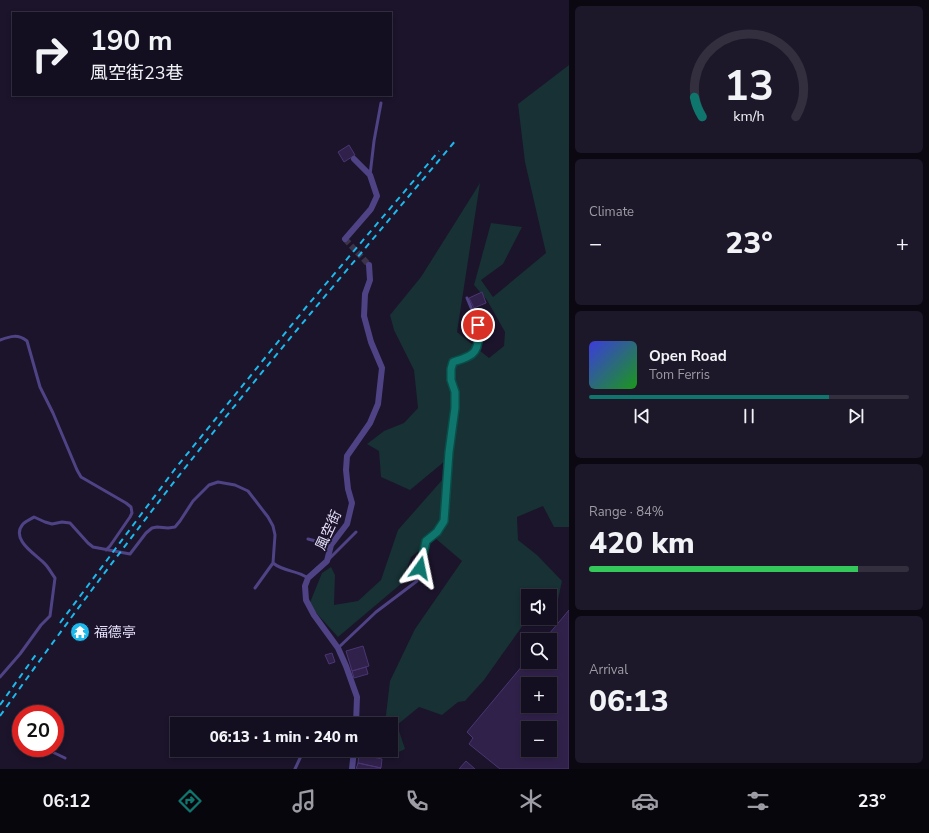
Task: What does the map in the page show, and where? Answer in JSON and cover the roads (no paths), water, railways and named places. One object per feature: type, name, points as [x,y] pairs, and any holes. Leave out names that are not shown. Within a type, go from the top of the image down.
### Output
[{"type":"street","points":[[345,239],[371,209],[377,196],[370,175],[354,159]]},
{"type":"street","name":"風空街","points":[[308,578],[327,561],[331,545],[347,524],[352,503],[347,482],[347,456],[370,423],[378,404],[382,368],[371,342],[364,316],[365,294],[370,280],[369,265]]},
{"type":"street","points":[[308,578],[305,586],[306,600],[314,615],[338,648],[346,666],[357,697],[356,717]]},
{"type":"street","points":[[352,769],[353,757]]},
{"type":"lane","points":[[370,175],[381,103]]},
{"type":"lane","points":[[338,648],[376,612],[417,581],[426,541],[437,532],[444,521],[449,452],[455,408],[455,392],[451,380],[451,369],[453,362],[472,354],[478,345],[478,325],[467,298]]},
{"type":"lane","points":[[0,340],[12,335],[22,337],[27,341],[40,388],[53,413],[77,470],[81,476],[126,503],[131,508],[132,513],[130,517],[106,550]]},
{"type":"lane","points":[[0,677],[20,654],[41,625],[50,616],[55,578],[44,563],[29,551],[20,538],[20,531],[23,524],[34,517],[52,524],[62,522],[70,523],[93,547],[130,554],[146,533],[152,528],[174,527],[180,521],[192,501],[209,485],[218,482],[235,485],[248,491],[268,516],[273,526],[275,535],[273,562],[255,588]]},
{"type":"lane","points":[[327,561],[356,532]]},
{"type":"lane","points":[[308,539],[331,545]]},
{"type":"lane","points":[[273,562],[282,569],[297,572],[308,578]]},
{"type":"lane","points":[[295,769],[301,757]]},
{"type":"tunnel","points":[[345,239],[369,265]]},
{"type":"railway","points":[[0,716],[89,594],[181,473],[283,347],[456,140]]},
{"type":"railway","points":[[60,623],[175,469],[307,306],[439,151]]},
{"type":"railway","points":[[0,705],[37,653]]},
{"type":"place","name":"福德亭","points":[[80,632]]}]
